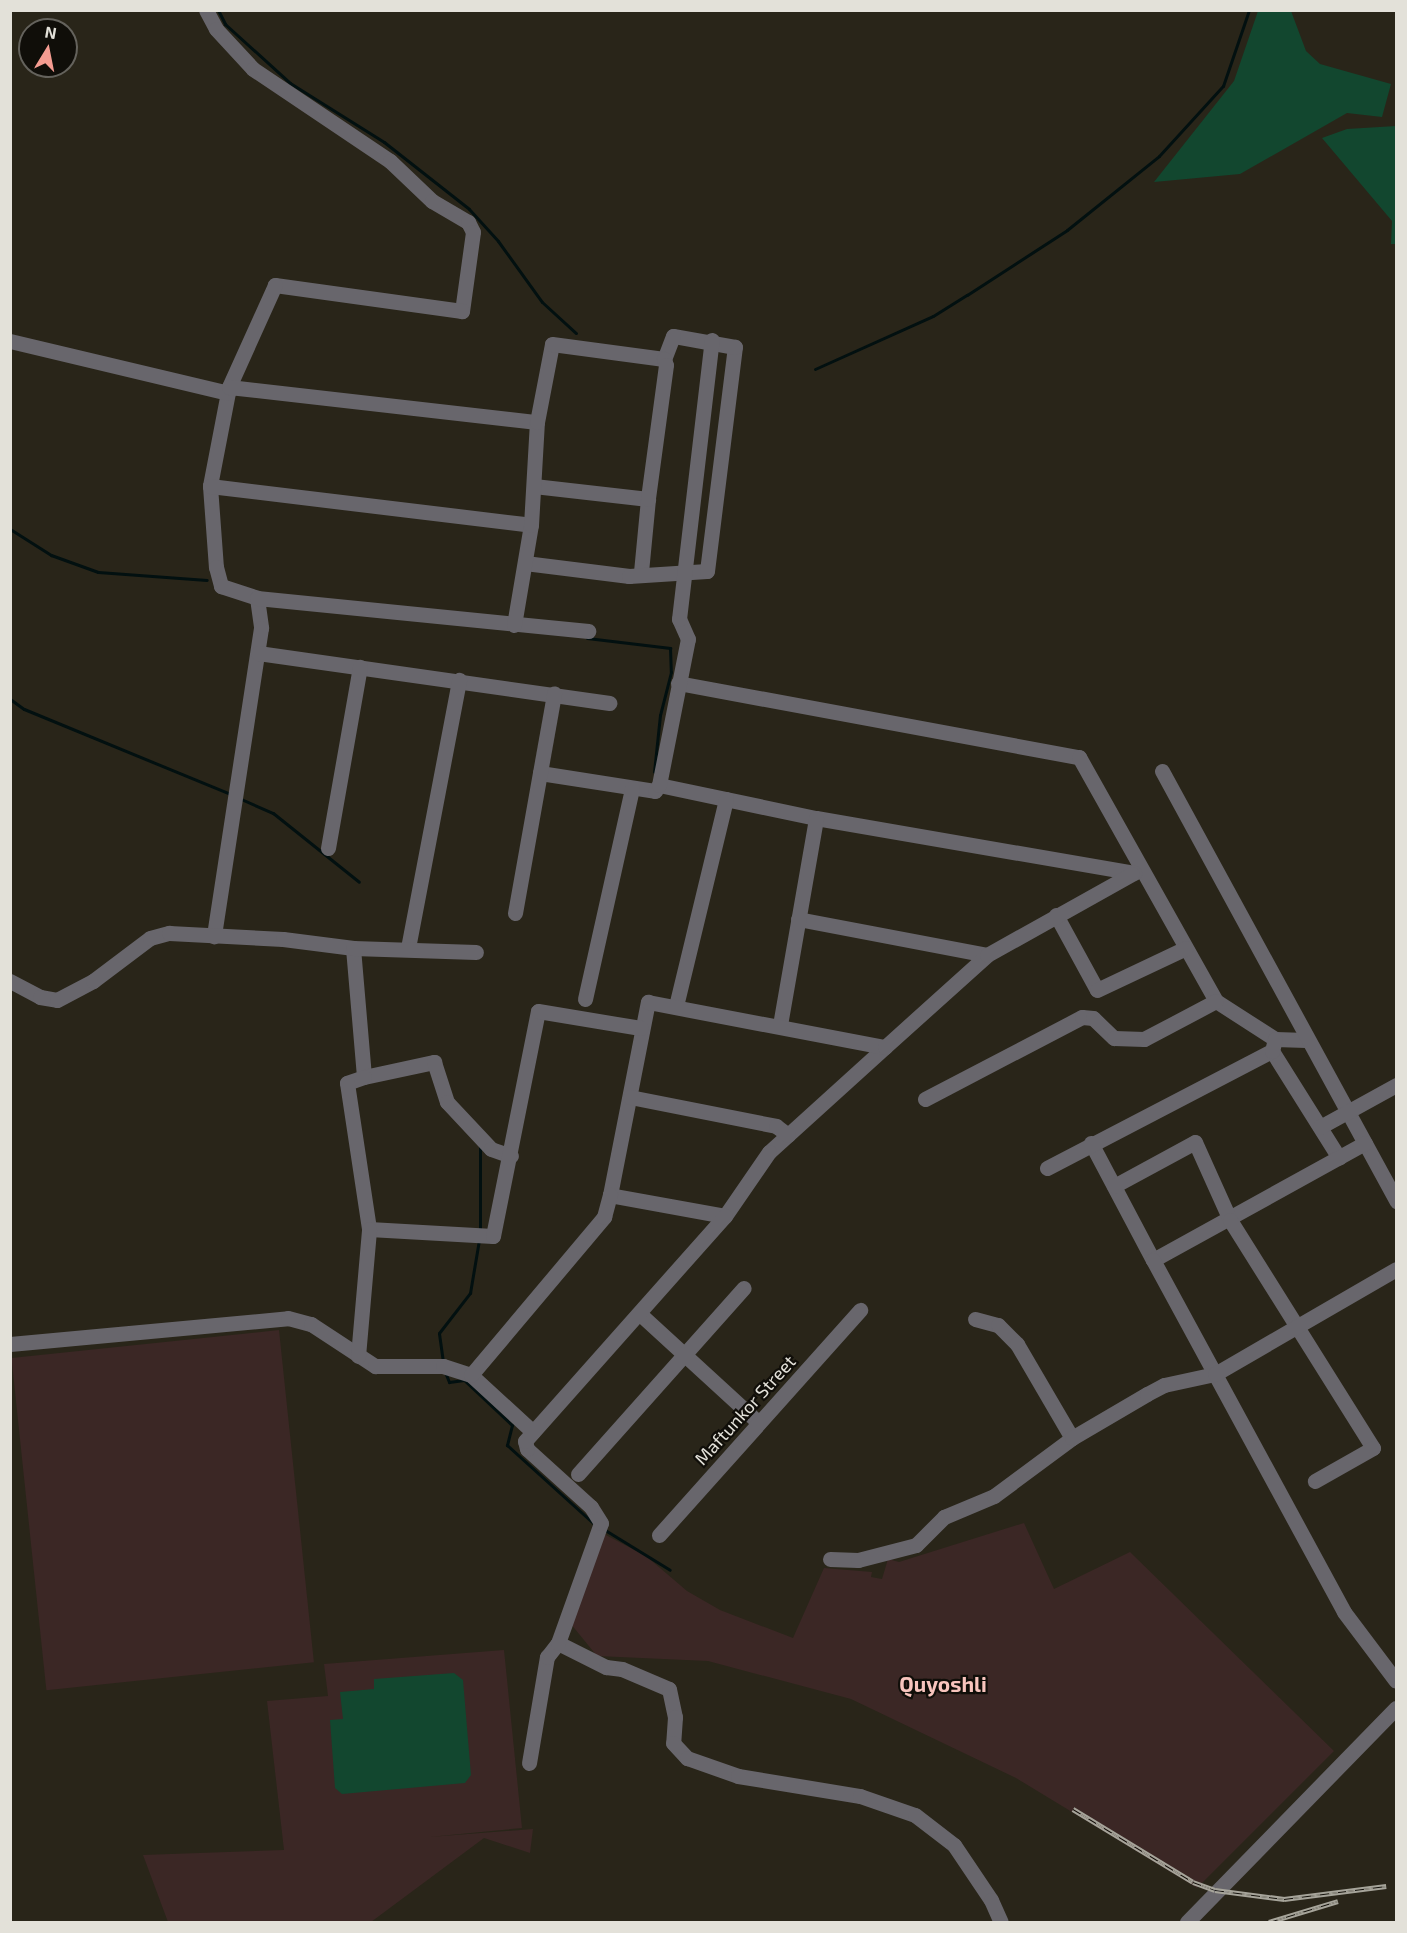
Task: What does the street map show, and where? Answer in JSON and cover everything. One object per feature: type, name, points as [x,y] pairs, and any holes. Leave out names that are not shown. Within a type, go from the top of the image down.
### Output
[{"type":"street","points":[[206,10],[216,29],[253,69],[390,161],[432,201],[468,222],[473,232],[462,311],[275,285],[229,390],[210,486],[216,567],[221,586],[257,598],[588,631]]},
{"type":"street","points":[[525,563],[629,576],[641,572],[706,572],[736,349],[734,344],[673,336],[664,359],[641,572]]},
{"type":"street","points":[[540,773],[655,791],[659,785],[688,639],[680,619],[712,340]]},
{"type":"street","points":[[10,341],[229,390],[537,422]]},
{"type":"street","points":[[514,625],[531,525],[537,422],[552,344],[664,359]]},
{"type":"street","points":[[210,486],[531,525]]},
{"type":"street","points":[[534,486],[648,499]]},
{"type":"street","points":[[214,936],[258,653],[261,628],[257,598]]},
{"type":"street","points":[[258,653],[555,693],[609,703]]},
{"type":"street","points":[[328,848],[360,667]]},
{"type":"street","points":[[408,948],[459,680]]},
{"type":"street","points":[[678,683],[1073,754],[1084,762],[1138,871],[1216,1001],[1274,1045],[1339,1158]]},
{"type":"street","points":[[515,913],[555,693]]},
{"type":"street","points":[[1162,771],[1306,1040],[1396,1201]]},
{"type":"street","points":[[659,785],[816,818],[1138,871]]},
{"type":"street","points":[[585,999],[633,788]]},
{"type":"street","points":[[676,1006],[726,799]]},
{"type":"street","points":[[780,1025],[816,818]]},
{"type":"street","points":[[529,1762],[541,1681],[547,1658],[558,1643],[601,1523],[591,1507],[527,1449],[525,1441],[725,1216],[769,1152],[987,955],[1138,871]]},
{"type":"street","points":[[1056,915],[1097,990],[1186,948]]},
{"type":"street","points":[[798,919],[987,955]]},
{"type":"street","points":[[10,981],[40,997],[57,1000],[93,981],[150,938],[169,933],[283,939],[353,948],[476,952]]},
{"type":"street","points":[[353,948],[364,1077]]},
{"type":"street","points":[[925,1099],[1082,1017],[1093,1018],[1114,1038],[1143,1040],[1216,1001]]},
{"type":"street","points":[[471,1376],[604,1217],[648,1002],[780,1025],[885,1047]]},
{"type":"street","points":[[369,1229],[493,1236],[511,1156],[538,1011],[641,1028]]},
{"type":"street","points":[[1047,1168],[1274,1045],[1306,1040]]},
{"type":"street","points":[[358,1356],[369,1229],[347,1083],[364,1077],[434,1062],[447,1102],[491,1149],[511,1156]]},
{"type":"street","points":[[1320,1127],[1396,1084]]},
{"type":"street","points":[[630,1097],[776,1126],[788,1135]]},
{"type":"street","points":[[1114,1186],[1195,1142],[1230,1220],[1294,1328],[1373,1448],[1315,1482]]},
{"type":"street","points":[[1091,1143],[1344,1612],[1396,1681]]},
{"type":"street","points":[[1153,1260],[1230,1220],[1365,1143]]},
{"type":"street","points":[[610,1195],[725,1216]]},
{"type":"street","points":[[830,1559],[858,1560],[916,1545],[944,1517],[994,1496],[1072,1438],[1164,1385],[1215,1374],[1396,1269]]},
{"type":"street","points":[[578,1474],[744,1288]]},
{"type":"street","name":"Maftunkor Street","points":[[658,1535],[860,1310]]},
{"type":"street","points":[[640,1314],[759,1423]]},
{"type":"street","points":[[10,1344],[288,1318],[311,1324],[375,1366],[443,1366],[471,1376],[533,1432]]},
{"type":"street","points":[[975,1319],[998,1325],[1017,1344],[1072,1438]]},
{"type":"street","points":[[558,1643],[606,1668],[622,1669],[669,1689],[675,1717],[673,1743],[687,1758],[738,1776],[860,1796],[915,1815],[954,1845],[992,1900],[1001,1923]]},
{"type":"street","points":[[1187,1923],[1396,1708]]},
{"type":"shaded area","points":[[279,1330],[314,1662],[46,1690],[11,1358]]},
{"type":"shaded area","points":[[1024,1523],[1054,1589],[1130,1552],[1334,1751],[1197,1888],[1016,1778],[851,1699],[708,1661],[597,1656],[566,1618],[602,1533],[646,1556],[687,1591],[720,1610],[793,1638],[824,1568],[872,1572],[871,1577],[882,1579],[888,1559],[899,1562]]},
{"type":"shaded area","points":[[504,1650],[522,1828],[429,1837],[533,1829],[530,1853],[484,1838],[371,1922],[168,1922],[143,1855],[284,1850],[267,1701],[328,1696],[324,1664]]},
{"type":"green space","points":[[1258,11],[1291,11],[1306,51],[1320,64],[1391,84],[1382,117],[1347,113],[1240,174],[1154,182],[1234,81]]},
{"type":"green space","points":[[1396,126],[1396,244],[1391,244],[1392,221],[1322,138],[1347,129]]},
{"type":"green space","points":[[454,1673],[463,1680],[471,1775],[465,1783],[342,1794],[335,1788],[330,1720],[343,1719],[340,1692],[374,1689],[374,1679]]},
{"type":"waterway","points":[[218,10],[225,24],[290,83],[384,142],[469,209],[498,241],[542,302],[576,333]]},
{"type":"waterway","points":[[815,369],[933,316],[967,295],[1067,230],[1159,156],[1223,86],[1249,10]]},
{"type":"waterway","points":[[10,529],[51,555],[98,572],[207,580]]},
{"type":"waterway","points":[[587,638],[670,648],[671,672],[660,715],[654,772]]},
{"type":"waterway","points":[[10,699],[24,709],[230,794]]},
{"type":"waterway","points":[[241,799],[273,813],[359,882]]},
{"type":"waterway","points":[[480,1147],[480,1230]]},
{"type":"waterway","points":[[443,1362],[439,1333],[470,1293],[479,1240]]},
{"type":"waterway","points":[[445,1372],[449,1382],[464,1380],[512,1425],[507,1445],[594,1524]]},
{"type":"waterway","points":[[605,1530],[670,1570]]},
{"type":"railway","points":[[1073,1809],[1193,1882],[1215,1890],[1284,1899],[1386,1886]]},
{"type":"railway","points":[[1269,1922],[1338,1901]]},
{"type":"district","name":"Quyoshli","points":[[943,1684]]}]
